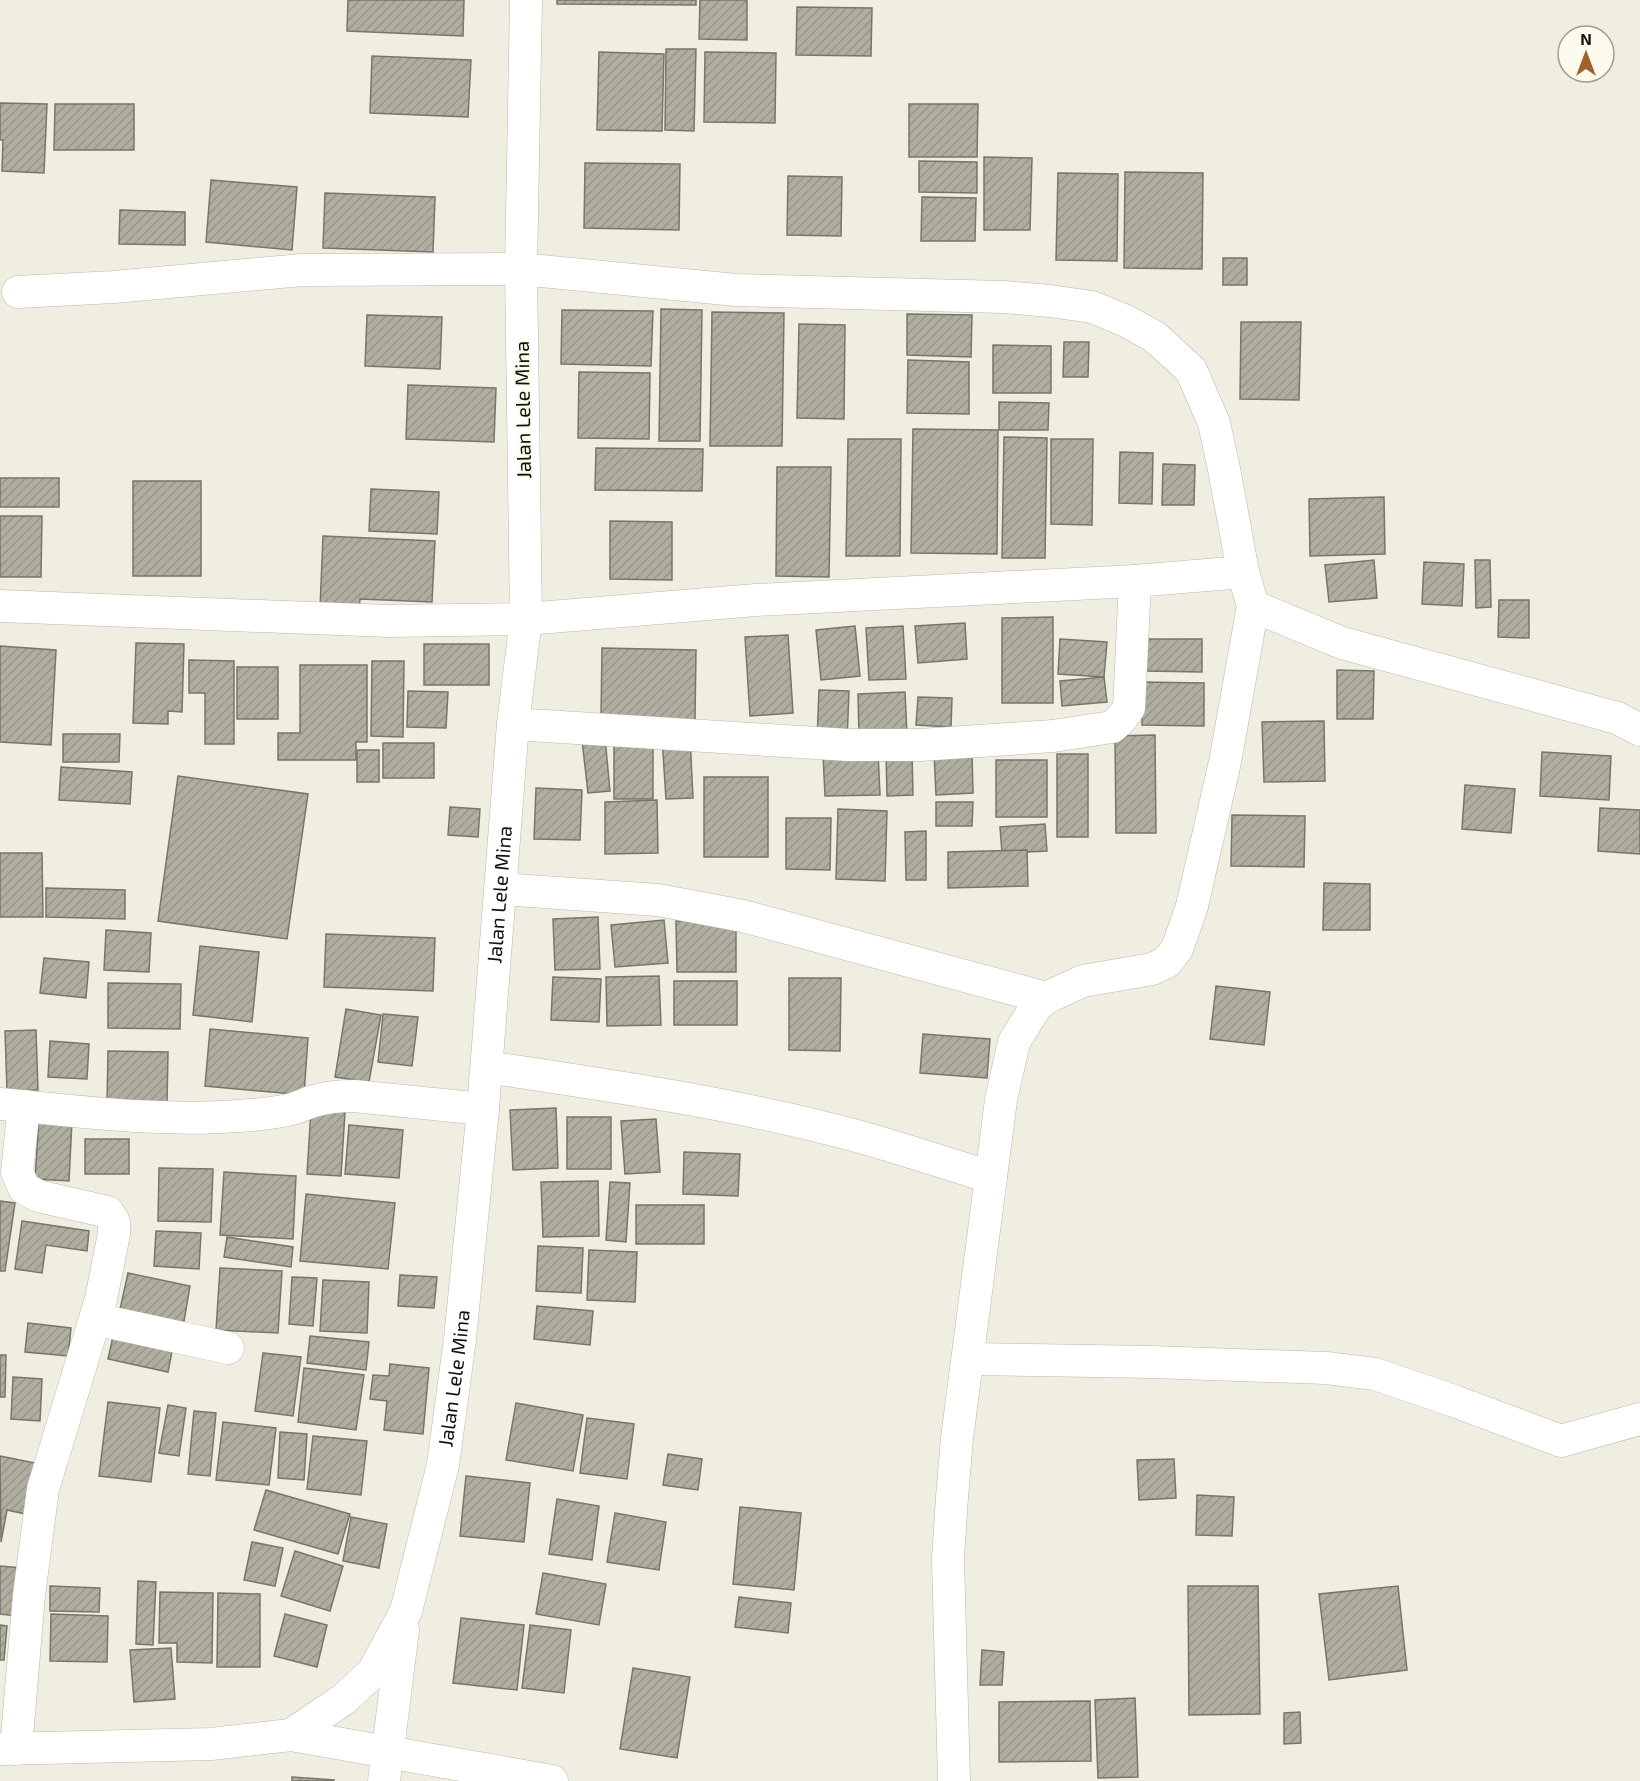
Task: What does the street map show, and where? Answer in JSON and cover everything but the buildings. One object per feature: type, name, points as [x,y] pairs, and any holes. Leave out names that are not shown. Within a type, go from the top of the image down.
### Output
[{"type":"street","name":"Jalan Lele Mina","points":[[291,1735],[344,1699],[373,1672],[406,1611],[443,1465],[460,1339],[483,1109],[513,724],[526,619],[521,269],[526,0]]},
{"type":"street","points":[[18,292],[114,287],[302,270],[521,269],[736,290],[1004,297],[1092,307],[1155,337],[1191,370],[1214,423],[1243,572],[1253,606],[1225,762],[1192,906],[1177,949],[1167,962],[1152,969],[1083,981],[1046,998],[1037,1005],[1014,1042],[1001,1100],[957,1438],[948,1558],[954,1781]]},
{"type":"street","points":[[0,606],[388,621],[526,619],[756,600],[1135,581],[1243,572]]},
{"type":"street","points":[[513,724],[848,745],[920,745],[1053,736],[1112,727],[1121,720],[1129,708],[1135,581]]},
{"type":"street","points":[[1253,606],[1342,642],[1617,718],[1640,730]]},
{"type":"street","points":[[500,889],[658,900],[743,915],[1046,998]]},
{"type":"street","points":[[487,1067],[626,1088],[764,1115],[863,1138],[991,1177]]},
{"type":"street","points":[[483,1109],[354,1096],[337,1096],[294,1108],[237,1116],[184,1117],[98,1113],[12,1105],[17,1172],[24,1188],[38,1196],[108,1212],[114,1221],[114,1234],[95,1318],[43,1489],[8,1749],[211,1744],[291,1735],[386,1766],[552,1781]]},
{"type":"street","points":[[95,1318],[228,1348]]},
{"type":"street","points":[[968,1359],[1326,1368],[1375,1374],[1561,1442],[1640,1419]]},
{"type":"street","points":[[386,1766],[406,1611]]}]
